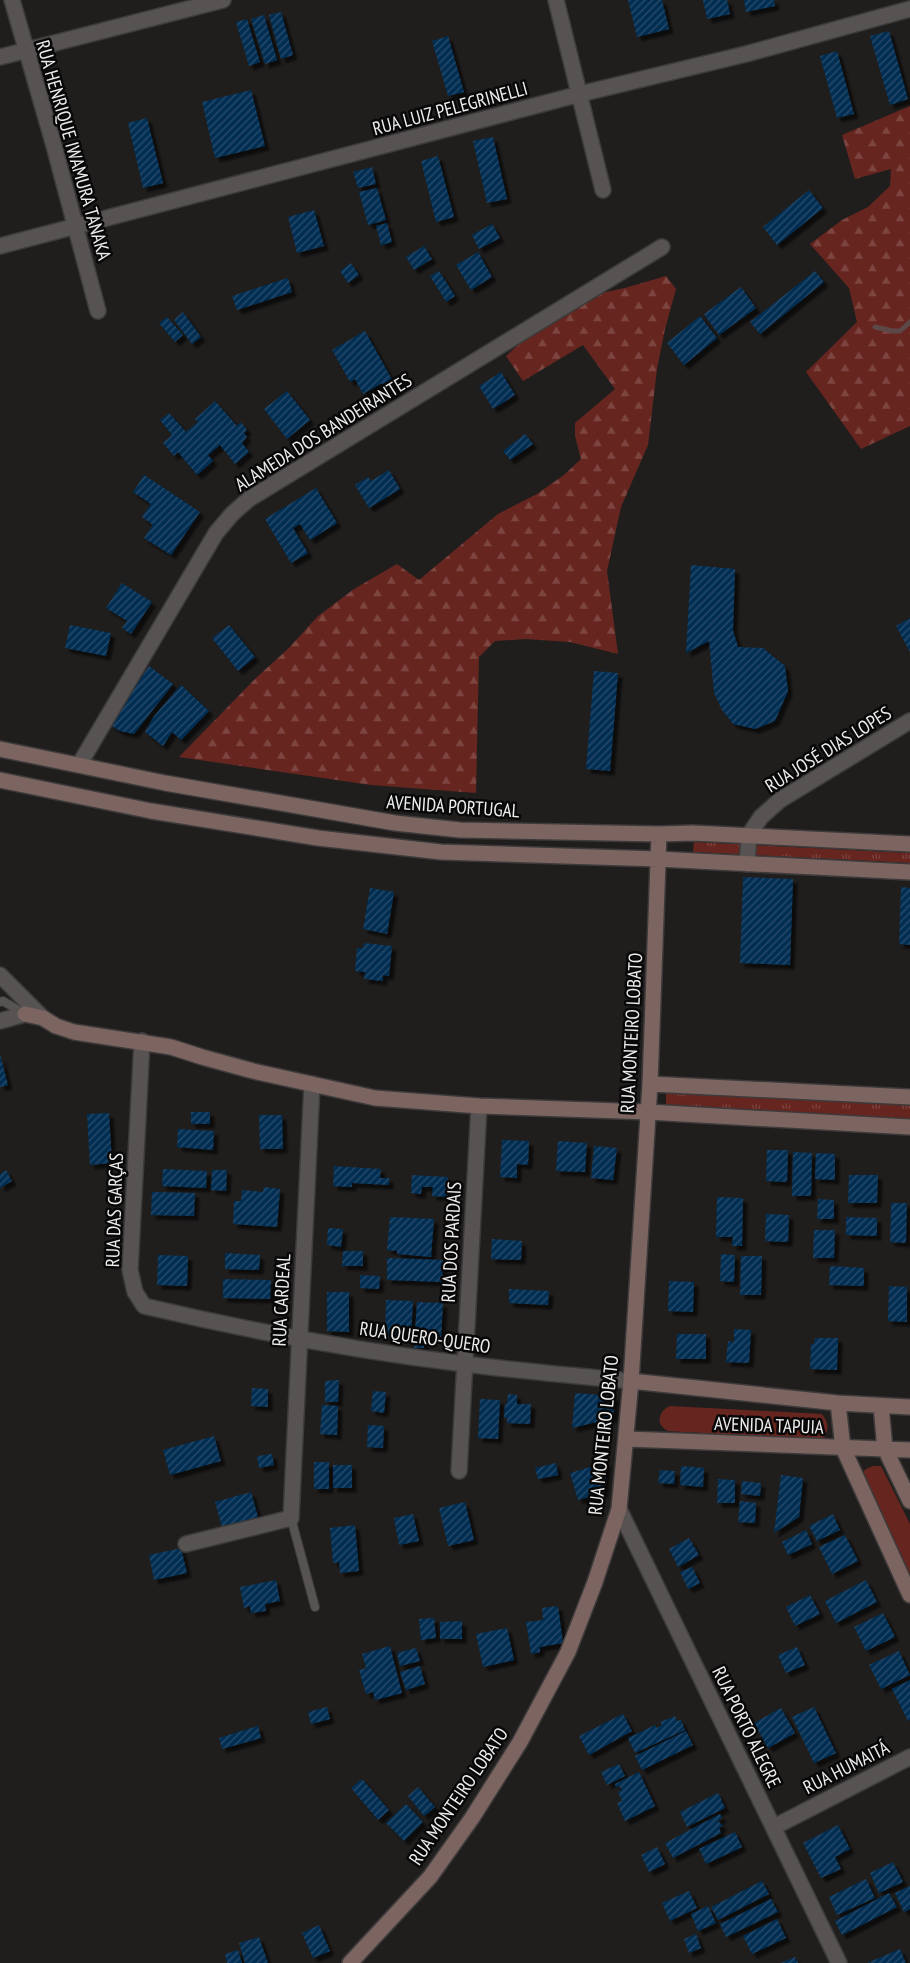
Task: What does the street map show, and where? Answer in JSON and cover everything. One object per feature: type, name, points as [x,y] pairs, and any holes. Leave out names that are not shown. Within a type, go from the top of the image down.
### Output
[{"type":"main road","name":"AVENIDA PORTUGAL","points":[[0,749],[165,783],[395,823],[460,830],[693,833],[910,844]]},
{"type":"main road","points":[[0,780],[151,810],[318,838],[441,852],[658,859],[910,872]]},
{"type":"main road","name":"RUA MONTEIRO LOBATO","points":[[350,1963],[430,1876],[472,1818],[520,1742],[568,1652],[595,1582],[619,1509],[631,1381],[650,1084],[659,834]]},
{"type":"main road","points":[[25,1014],[44,1018],[56,1026],[74,1032],[171,1047],[202,1058],[375,1098],[479,1106],[648,1112],[910,1128]]},
{"type":"main road","points":[[650,1084],[910,1097]]},
{"type":"main road","name":"AVENIDA TAPUIA","points":[[631,1381],[838,1403],[910,1408]]},
{"type":"main road","points":[[838,1403],[843,1448],[910,1595]]},
{"type":"main road","points":[[881,1406],[885,1449],[910,1501]]},
{"type":"main road","name":"AVENIDA TAPUIA","points":[[626,1439],[910,1450]]},
{"type":"street","name":"RUA HENRIQUE IWAMURA TANAKA","points":[[12,0],[98,311]]},
{"type":"street","points":[[0,57],[203,2],[223,0]]},
{"type":"street","points":[[556,0],[603,190]]},
{"type":"street","name":"RUA LUIZ PELEGRINELLI","points":[[0,246],[580,94],[746,54],[910,9]]},
{"type":"street","name":"ALAMEDA DOS BANDEIRANTES","points":[[79,765],[216,533],[232,514],[249,499],[662,247]]},
{"type":"street","name":"RUA JOSÉ DIAS LOPES","points":[[749,835],[761,817],[780,800],[910,721]]},
{"type":"street","points":[[747,864],[749,835]]},
{"type":"street","points":[[0,976],[44,1018]]},
{"type":"street","points":[[0,1021],[25,1014]]},
{"type":"street","name":"RUA DAS GARÇAS","points":[[142,1041],[130,1270],[135,1292],[144,1306],[215,1322]]},
{"type":"street","name":"RUA CARDEAL","points":[[291,1518],[312,1084]]},
{"type":"street","name":"RUA DOS PARDAIS","points":[[459,1471],[479,1106]]},
{"type":"street","name":"RUA QUERO-QUERO","points":[[215,1322],[299,1338],[464,1364],[631,1381]]},
{"type":"street","name":"RUA PORTO ALEGRE","points":[[619,1509],[839,1963]]},
{"type":"street","points":[[186,1544],[291,1518]]},
{"type":"street","name":"RUA HUMAITÁ","points":[[774,1827],[910,1757]]},
{"type":"lane","points":[[1,1001],[25,1014]]},
{"type":"lane","points":[[291,1518],[315,1607]]},
{"type":"green space","points":[[910,106],[910,426],[861,449],[806,372],[857,322],[849,288],[810,244],[842,220],[868,207],[890,186],[891,169],[855,179],[842,135]]},
{"type":"green space","points":[[666,276],[676,289],[657,369],[648,445],[621,507],[607,571],[618,654],[570,642],[525,639],[495,641],[479,657],[476,793],[371,785],[179,757],[257,677],[289,648],[317,617],[354,589],[397,564],[419,580],[498,514],[537,494],[564,475],[581,459],[575,436],[575,423],[615,389],[583,345],[523,381],[506,356],[522,341],[592,295]]},
{"type":"green space","points":[[694,842],[910,853],[910,863],[693,852]]},
{"type":"green space","points":[[666,1092],[910,1103],[910,1121],[666,1108]]},
{"type":"green space","points":[[670,1406],[822,1414],[827,1423],[827,1432],[824,1438],[817,1440],[668,1431],[661,1425],[660,1418],[663,1411]]},
{"type":"green space","points":[[873,1466],[881,1466],[910,1524],[910,1580],[860,1475],[866,1469]]},
{"type":"building","points":[[628,0],[662,0],[669,29],[637,37]]},
{"type":"building","points":[[703,0],[727,0],[730,14],[707,19]]},
{"type":"building","points":[[744,0],[774,0],[775,6],[746,12]]},
{"type":"building","points":[[281,12],[293,55],[281,59],[269,15]]},
{"type":"building","points":[[264,15],[277,60],[265,64],[251,19]]},
{"type":"building","points":[[247,19],[260,62],[249,66],[236,22]]},
{"type":"building","points":[[889,31],[908,99],[890,105],[870,36]]},
{"type":"building","points":[[448,36],[464,92],[448,96],[432,41]]},
{"type":"building","points":[[837,51],[854,114],[837,118],[820,56]]},
{"type":"building","points":[[251,90],[265,146],[215,158],[202,102]]},
{"type":"building","points":[[147,118],[163,183],[143,188],[128,123]]},
{"type":"building","points":[[493,137],[507,199],[487,203],[473,141]]},
{"type":"building","points":[[438,156],[454,217],[436,222],[421,161]]},
{"type":"building","points":[[372,167],[376,184],[358,188],[353,172]]},
{"type":"building","points":[[377,188],[386,220],[368,225],[359,192]]},
{"type":"building","points":[[809,190],[823,208],[777,245],[763,227]]},
{"type":"building","points":[[314,210],[324,246],[297,253],[288,217]]},
{"type":"building","points":[[387,223],[392,242],[381,245],[376,226]]},
{"type":"building","points":[[492,224],[500,238],[479,249],[472,235]]},
{"type":"building","points":[[424,246],[432,259],[414,270],[406,257]]},
{"type":"building","points":[[478,252],[492,277],[471,290],[456,265]]},
{"type":"building","points":[[351,263],[359,275],[348,283],[340,271]]},
{"type":"building","points":[[439,271],[455,296],[446,302],[430,276]]},
{"type":"building","points":[[815,271],[824,282],[760,334],[750,322]]},
{"type":"building","points":[[288,278],[292,292],[237,310],[232,296]]},
{"type":"building","points":[[741,287],[756,308],[719,335],[704,314]]},
{"type":"building","points":[[183,312],[201,337],[192,344],[174,320]]},
{"type":"building","points":[[700,316],[717,338],[684,365],[667,343]]},
{"type":"building","points":[[167,317],[183,335],[175,342],[159,323]]},
{"type":"building","points":[[365,331],[400,394],[391,399],[382,383],[363,394],[355,379],[350,382],[332,350]]},
{"type":"building","points":[[501,372],[515,395],[493,409],[479,386]]},
{"type":"building","points":[[287,391],[310,420],[287,439],[264,409]]},
{"type":"building","points":[[215,401],[237,426],[241,422],[247,430],[244,433],[247,437],[242,443],[249,452],[235,464],[220,445],[208,455],[213,461],[197,475],[178,452],[174,456],[163,443],[172,435],[160,420],[169,413],[186,432],[198,422],[195,419]]},
{"type":"building","points":[[525,434],[533,444],[510,460],[503,451]]},
{"type":"building","points":[[389,470],[400,489],[369,508],[355,485],[368,477],[371,481]]},
{"type":"building","points":[[144,475],[200,512],[171,555],[144,538],[153,525],[142,517],[151,504],[133,492]]},
{"type":"building","points":[[316,488],[337,523],[310,540],[300,524],[293,528],[308,553],[291,563],[265,519]]},
{"type":"building","points":[[691,565],[735,569],[733,630],[738,647],[763,648],[785,666],[788,691],[775,721],[755,729],[733,724],[722,710],[714,693],[709,641],[686,653]]},
{"type":"building","points":[[122,583],[152,602],[131,634],[122,628],[127,621],[106,608]]},
{"type":"building","points":[[910,618],[910,652],[896,626]]},
{"type":"building","points":[[70,625],[111,633],[106,656],[65,648]]},
{"type":"building","points":[[229,625],[255,657],[238,671],[212,638]]},
{"type":"building","points":[[149,666],[173,684],[134,734],[120,731],[110,725]]},
{"type":"building","points":[[594,671],[618,673],[610,771],[586,769]]},
{"type":"building","points":[[181,685],[209,711],[181,740],[172,732],[163,746],[145,732],[154,716]]},
{"type":"building","points":[[743,877],[793,879],[790,965],[740,963]]},
{"type":"building","points":[[901,887],[910,888],[910,945],[899,944]]},
{"type":"building","points":[[370,888],[394,892],[387,934],[363,929]]},
{"type":"building","points":[[364,943],[392,946],[389,976],[383,975],[383,981],[364,979],[365,972],[355,971],[357,948],[363,948]]},
{"type":"building","points":[[0,1054],[8,1085],[0,1087]]},
{"type":"building","points":[[191,1112],[210,1112],[210,1124],[191,1124]]},
{"type":"building","points":[[109,1113],[112,1163],[90,1165],[87,1114]]},
{"type":"building","points":[[259,1115],[282,1115],[283,1149],[260,1149]]},
{"type":"building","points":[[178,1129],[214,1131],[213,1150],[177,1147]]},
{"type":"building","points":[[502,1140],[529,1141],[528,1165],[517,1164],[517,1178],[500,1177]]},
{"type":"building","points":[[558,1141],[587,1143],[585,1172],[556,1171]]},
{"type":"building","points":[[594,1146],[617,1148],[613,1180],[591,1178]]},
{"type":"building","points":[[767,1150],[788,1150],[787,1182],[766,1181]]},
{"type":"building","points":[[793,1152],[812,1153],[811,1196],[792,1196]]},
{"type":"building","points":[[816,1153],[835,1154],[835,1180],[815,1179]]},
{"type":"building","points":[[334,1166],[381,1169],[380,1178],[389,1178],[389,1185],[352,1183],[352,1187],[333,1186]]},
{"type":"building","points":[[163,1169],[207,1171],[206,1188],[162,1186]]},
{"type":"building","points":[[6,1170],[12,1181],[0,1188],[0,1174]]},
{"type":"building","points":[[212,1170],[227,1170],[226,1191],[211,1190]]},
{"type":"building","points":[[412,1175],[448,1177],[447,1197],[432,1196],[433,1187],[422,1187],[421,1194],[411,1193]]},
{"type":"building","points":[[849,1175],[878,1175],[877,1203],[848,1203]]},
{"type":"building","points":[[264,1187],[280,1189],[277,1227],[233,1224],[234,1201],[241,1201],[242,1190],[263,1192]]},
{"type":"building","points":[[152,1192],[195,1193],[194,1216],[151,1215]]},
{"type":"building","points":[[717,1197],[743,1198],[742,1246],[732,1246],[733,1237],[716,1237]]},
{"type":"building","points":[[818,1199],[834,1200],[834,1219],[817,1219]]},
{"type":"building","points":[[891,1203],[907,1203],[906,1243],[890,1242]]},
{"type":"building","points":[[766,1214],[789,1215],[788,1242],[765,1241]]},
{"type":"building","points":[[390,1217],[434,1219],[431,1257],[397,1254],[397,1251],[387,1250]]},
{"type":"building","points":[[846,1217],[877,1218],[877,1236],[846,1235]]},
{"type":"building","points":[[328,1228],[343,1229],[341,1247],[327,1245]]},
{"type":"building","points":[[814,1230],[835,1230],[834,1258],[813,1258]]},
{"type":"building","points":[[492,1239],[522,1241],[521,1260],[491,1259]]},
{"type":"building","points":[[343,1251],[363,1251],[363,1266],[342,1266]]},
{"type":"building","points":[[225,1253],[260,1255],[259,1270],[225,1269]]},
{"type":"building","points":[[721,1254],[735,1255],[734,1282],[720,1281]]},
{"type":"building","points":[[158,1255],[188,1256],[187,1286],[157,1285]]},
{"type":"building","points":[[741,1256],[762,1256],[761,1295],[740,1295]]},
{"type":"building","points":[[387,1258],[443,1260],[442,1282],[387,1280]]},
{"type":"building","points":[[830,1266],[864,1268],[864,1286],[829,1285]]},
{"type":"building","points":[[360,1275],[380,1276],[379,1289],[360,1288]]},
{"type":"building","points":[[223,1279],[271,1280],[270,1299],[223,1298]]},
{"type":"building","points":[[669,1281],[694,1282],[693,1312],[668,1311]]},
{"type":"building","points":[[889,1286],[907,1287],[907,1322],[888,1321]]},
{"type":"building","points":[[509,1289],[549,1291],[548,1305],[509,1303]]},
{"type":"building","points":[[327,1292],[349,1292],[349,1332],[327,1331]]},
{"type":"building","points":[[386,1300],[413,1301],[411,1336],[395,1335],[395,1339],[385,1339]]},
{"type":"building","points":[[417,1302],[443,1303],[441,1337],[424,1336],[424,1348],[414,1348]]},
{"type":"building","points":[[734,1329],[751,1330],[749,1363],[726,1362],[728,1341],[734,1342]]},
{"type":"building","points":[[677,1334],[706,1334],[706,1359],[676,1359]]},
{"type":"building","points":[[815,1338],[838,1338],[837,1370],[810,1369],[811,1344],[814,1344]]},
{"type":"building","points":[[339,1380],[338,1402],[325,1402],[325,1381]]},
{"type":"building","points":[[252,1388],[268,1389],[268,1407],[251,1406]]},
{"type":"building","points":[[373,1391],[386,1392],[384,1413],[371,1411]]},
{"type":"building","points":[[575,1393],[615,1396],[613,1418],[572,1428]]},
{"type":"building","points":[[508,1394],[517,1395],[517,1404],[531,1404],[530,1424],[507,1423],[507,1418],[504,1418]]},
{"type":"building","points":[[480,1399],[500,1400],[498,1439],[478,1438]]},
{"type":"building","points":[[322,1405],[338,1406],[337,1435],[320,1434]]},
{"type":"building","points":[[368,1425],[384,1426],[383,1448],[367,1447]]},
{"type":"building","points":[[214,1436],[221,1461],[170,1475],[163,1450]]},
{"type":"building","points":[[272,1454],[274,1465],[259,1468],[257,1456]]},
{"type":"building","points":[[314,1462],[329,1462],[329,1489],[314,1489]]},
{"type":"building","points":[[607,1462],[604,1493],[578,1500],[570,1473]]},
{"type":"building","points":[[556,1463],[558,1475],[538,1479],[535,1468]]},
{"type":"building","points":[[333,1465],[352,1465],[352,1488],[333,1488]]},
{"type":"building","points":[[681,1466],[704,1468],[703,1487],[680,1485]]},
{"type":"building","points":[[660,1470],[675,1471],[674,1484],[658,1483]]},
{"type":"building","points":[[781,1475],[803,1478],[799,1517],[774,1533]]},
{"type":"building","points":[[718,1479],[735,1480],[735,1503],[717,1503]]},
{"type":"building","points":[[742,1481],[761,1483],[760,1496],[741,1494]]},
{"type":"building","points":[[251,1492],[258,1517],[222,1527],[215,1502]]},
{"type":"building","points":[[740,1501],[756,1503],[755,1523],[738,1522]]},
{"type":"building","points":[[465,1502],[474,1540],[448,1546],[439,1508]]},
{"type":"building","points":[[413,1514],[419,1541],[399,1545],[394,1518]]},
{"type":"building","points":[[833,1514],[840,1530],[817,1541],[809,1526]]},
{"type":"building","points":[[355,1525],[359,1571],[340,1573],[339,1562],[333,1563],[330,1528]]},
{"type":"building","points":[[806,1530],[812,1544],[788,1555],[782,1542]]},
{"type":"building","points":[[845,1535],[858,1561],[832,1574],[819,1547]]},
{"type":"building","points":[[689,1538],[699,1555],[678,1567],[669,1549]]},
{"type":"building","points":[[181,1548],[187,1573],[154,1580],[149,1555]]},
{"type":"building","points":[[692,1567],[700,1583],[688,1589],[680,1572]]},
{"type":"building","points":[[276,1580],[280,1601],[265,1604],[266,1611],[251,1613],[250,1606],[244,1608],[240,1587]]},
{"type":"building","points":[[866,1580],[877,1602],[836,1623],[825,1601]]},
{"type":"building","points":[[810,1595],[820,1614],[795,1626],[786,1607]]},
{"type":"building","points":[[558,1606],[563,1643],[540,1647],[540,1652],[531,1654],[526,1622],[543,1620],[542,1608]]},
{"type":"building","points":[[883,1613],[895,1637],[866,1651],[854,1627]]},
{"type":"building","points":[[434,1618],[436,1638],[421,1640],[419,1619]]},
{"type":"building","points":[[462,1621],[462,1639],[440,1639],[440,1622]]},
{"type":"building","points":[[507,1628],[514,1660],[483,1667],[476,1634]]},
{"type":"building","points":[[390,1646],[402,1693],[375,1700],[373,1692],[366,1694],[359,1670],[366,1668],[362,1654]]},
{"type":"building","points":[[797,1647],[805,1665],[786,1673],[778,1655]]},
{"type":"building","points":[[416,1648],[420,1661],[400,1666],[397,1653]]},
{"type":"building","points":[[899,1651],[910,1675],[881,1689],[869,1665]]},
{"type":"building","points":[[420,1666],[425,1684],[406,1690],[400,1672]]},
{"type":"building","points":[[910,1680],[910,1720],[908,1721],[892,1689]]},
{"type":"building","points":[[327,1707],[330,1719],[311,1724],[308,1712]]},
{"type":"building","points":[[814,1707],[836,1753],[814,1763],[792,1717]]},
{"type":"building","points":[[781,1708],[795,1733],[768,1748],[754,1723]]},
{"type":"building","points":[[623,1714],[632,1731],[589,1755],[579,1736]]},
{"type":"building","points":[[675,1716],[677,1721],[681,1720],[685,1730],[635,1753],[628,1738],[655,1725],[657,1728],[662,1725],[660,1722]]},
{"type":"building","points":[[258,1726],[261,1738],[222,1749],[219,1738]]},
{"type":"building","points":[[686,1731],[693,1745],[642,1770],[635,1756]]},
{"type":"building","points":[[619,1764],[625,1776],[607,1785],[601,1772]]},
{"type":"building","points":[[639,1772],[655,1806],[625,1821],[617,1803],[622,1801],[618,1792],[622,1790],[619,1786],[616,1787],[615,1784]]},
{"type":"building","points":[[362,1779],[389,1810],[378,1820],[351,1788]]},
{"type":"building","points":[[418,1787],[435,1807],[424,1816],[408,1796]]},
{"type":"building","points":[[718,1793],[725,1808],[687,1827],[680,1812]]},
{"type":"building","points":[[406,1804],[423,1822],[404,1841],[386,1823]]},
{"type":"building","points":[[720,1814],[722,1818],[718,1821],[723,1826],[719,1828],[721,1833],[673,1858],[665,1843]]},
{"type":"building","points":[[838,1825],[850,1849],[835,1857],[841,1869],[821,1878],[803,1843]]},
{"type":"building","points":[[735,1832],[742,1847],[706,1864],[699,1849]]},
{"type":"building","points":[[657,1847],[665,1864],[649,1872],[641,1855]]},
{"type":"building","points":[[893,1862],[903,1882],[879,1893],[870,1873]]},
{"type":"building","points":[[866,1879],[875,1898],[837,1915],[829,1897]]},
{"type":"building","points":[[762,1881],[769,1894],[718,1920],[711,1907]]},
{"type":"building","points":[[910,1886],[910,1909],[904,1912],[895,1893]]},
{"type":"building","points":[[689,1891],[697,1908],[670,1921],[662,1903]]},
{"type":"building","points":[[889,1893],[897,1907],[842,1935],[835,1921]]},
{"type":"building","points":[[771,1899],[778,1912],[726,1937],[720,1924]]},
{"type":"building","points":[[708,1906],[716,1923],[698,1931],[691,1914]]},
{"type":"building","points":[[777,1919],[786,1938],[752,1954],[743,1936]]},
{"type":"building","points":[[319,1925],[330,1951],[313,1958],[302,1933]]},
{"type":"building","points":[[696,1934],[701,1948],[689,1953],[684,1939]]},
{"type":"building","points":[[259,1937],[268,1963],[245,1963],[239,1943]]},
{"type":"building","points":[[900,1949],[906,1963],[867,1963]]},
{"type":"building","points":[[238,1950],[242,1963],[227,1963],[225,1954]]},
{"type":"building","points":[[795,1957],[798,1963],[781,1963]]},
{"type":"waterway","points":[[875,327],[900,331],[910,322]]}]
